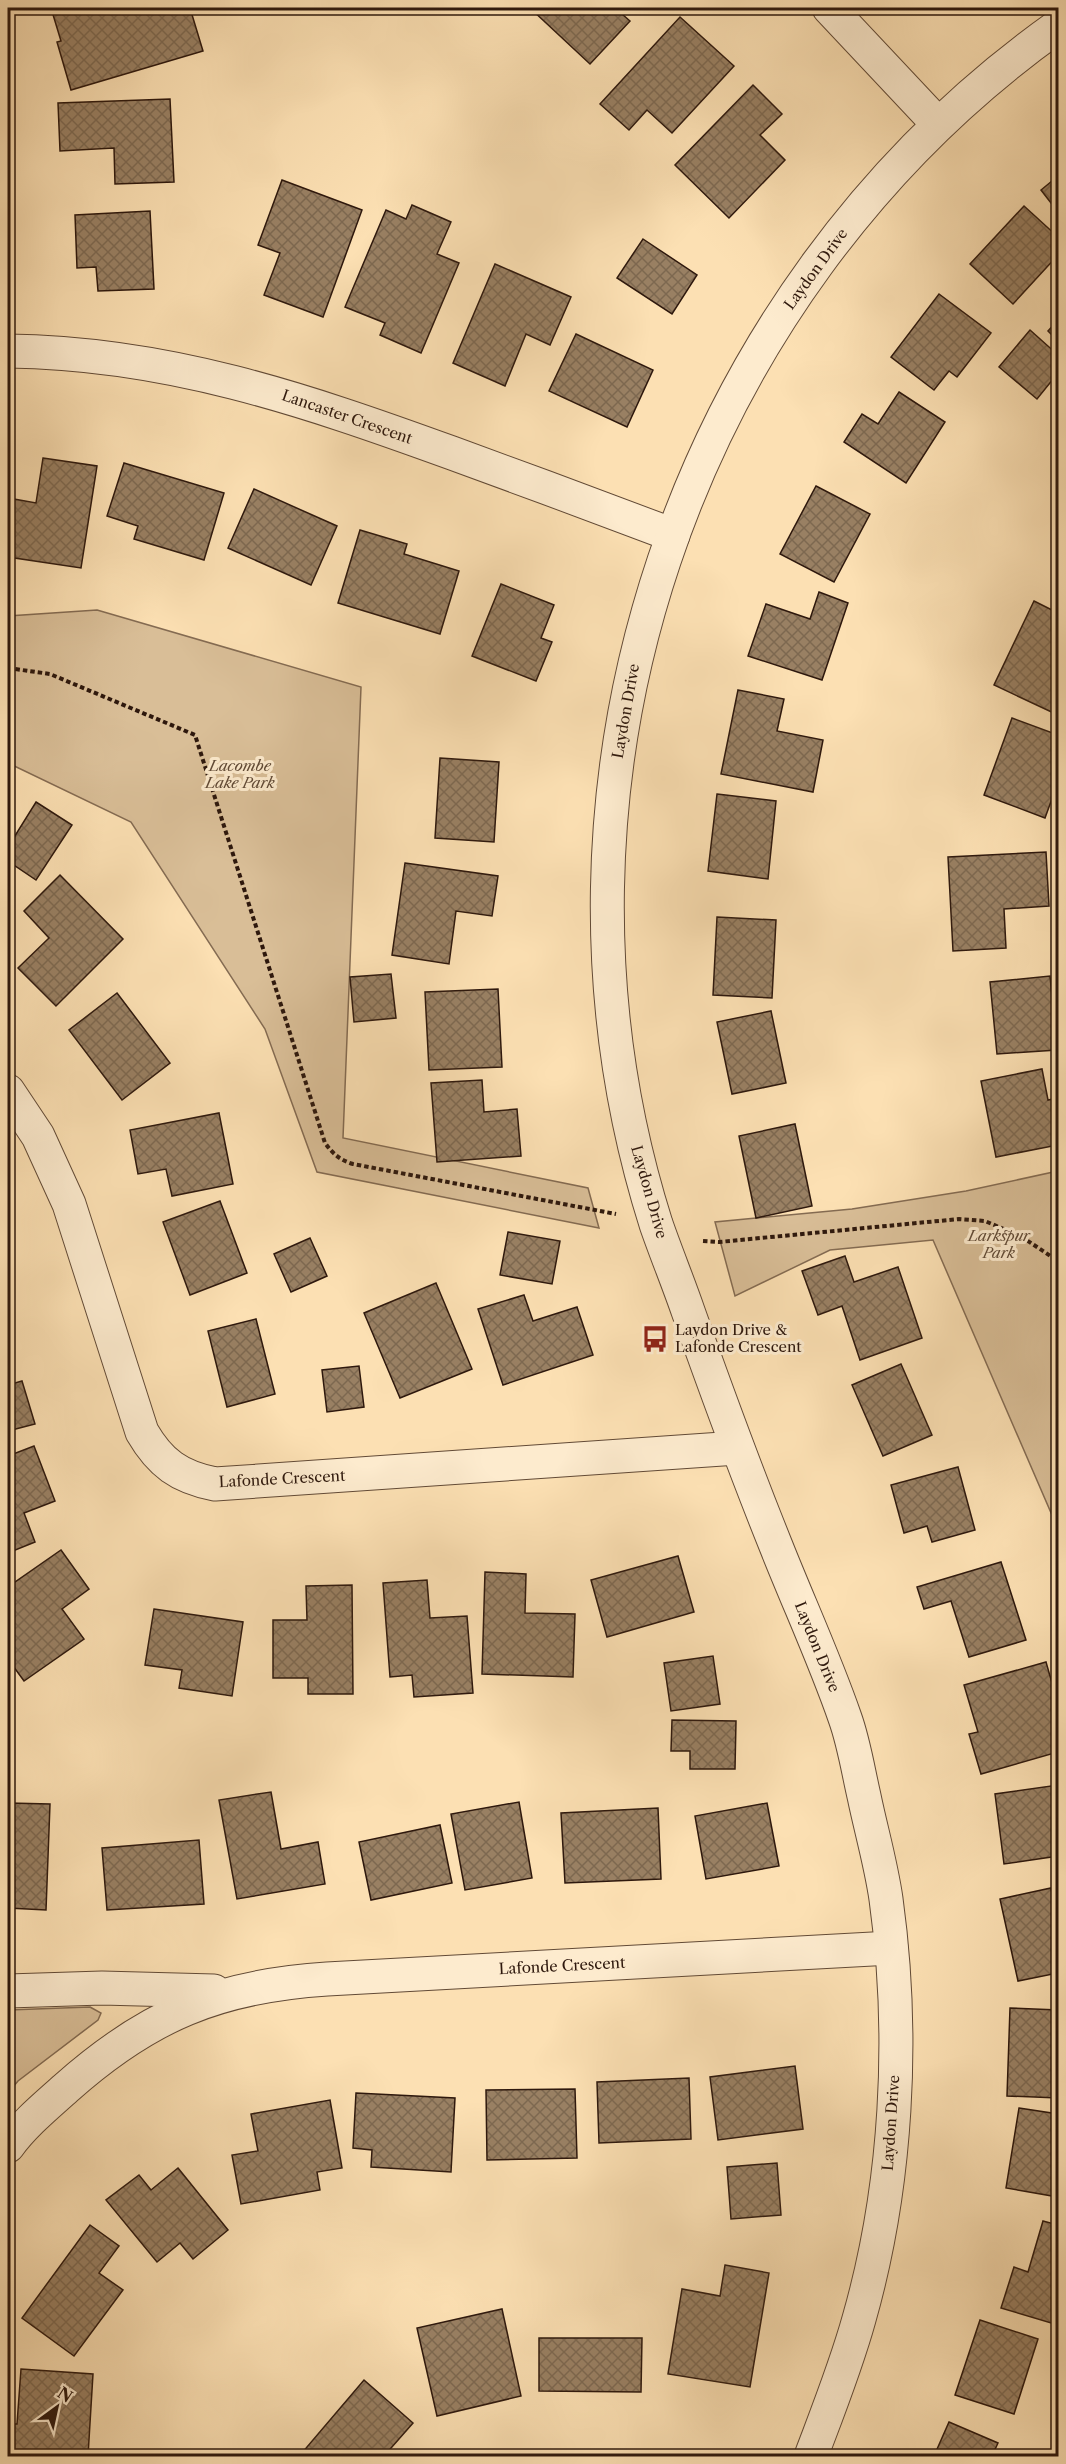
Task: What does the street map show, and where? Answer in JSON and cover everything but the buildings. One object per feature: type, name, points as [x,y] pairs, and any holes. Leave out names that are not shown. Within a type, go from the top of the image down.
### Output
[{"type":"street","points":[[829,8],[938,124]]},
{"type":"street","name":"Laydon Drive","points":[[811,2457],[845,2365],[861,2312],[885,2197],[891,2145],[896,2044],[891,1948],[885,1894],[848,1725],[737,1448],[657,1228],[641,1170],[623,1090],[612,1008],[607,907],[608,838],[617,756],[638,642],[691,487],[710,446],[768,337],[821,259],[908,154],[938,124],[999,71],[1059,26]]},
{"type":"street","name":"Lancaster Crescent","points":[[8,351],[138,362],[256,386],[356,418],[673,535]]},
{"type":"street","name":"Lafonde Crescent","points":[[8,1091],[38,1136],[69,1204],[142,1432],[159,1457],[185,1475],[215,1484],[737,1448]]},
{"type":"street","name":"Lafonde Crescent","points":[[8,2146],[47,2105],[116,2047],[149,2026],[202,2001],[265,1984],[891,1948]]},
{"type":"street","name":"Lafonde Crescent","points":[[8,1991],[102,1988],[234,1991]]},
{"type":"path","points":[[8,668],[50,674],[195,735],[325,1143],[333,1154],[342,1161],[353,1164],[620,1215]]},
{"type":"path","points":[[696,1241],[719,1242],[967,1220],[985,1221],[1022,1237],[1059,1260]]},
{"type":"green space","name":"Lacombe Lake Park","points":[[97,610],[361,687],[343,1138],[588,1188],[599,1228],[317,1172],[265,1029],[131,822],[8,763],[8,616]]},
{"type":"green space","name":"Larkspur Park","points":[[1058,1171],[1058,1529],[933,1240],[830,1250],[735,1296],[715,1222],[852,1209],[966,1191]]},
{"type":"green space","points":[[90,2007],[101,2013],[98,2020],[18,2081],[8,2093],[8,2010]]},
{"type":"place","name":"Laydon Drive & Lafonde Crescent","points":[[655,1339]]}]
